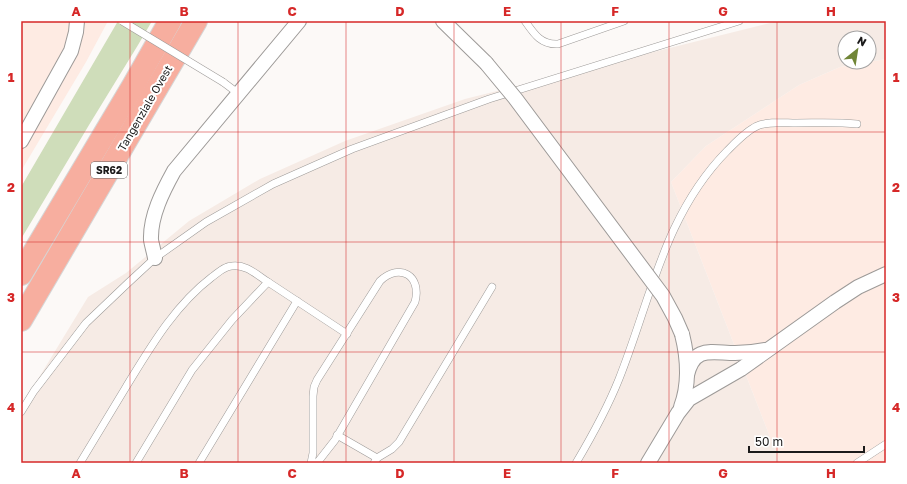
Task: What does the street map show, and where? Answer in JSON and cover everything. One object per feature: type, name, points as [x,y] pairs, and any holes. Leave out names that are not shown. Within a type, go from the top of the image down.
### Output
[{"type":"highway","name":"Tangenziale Ovest","points":[[21,274],[170,21]]},
{"type":"highway","name":"Tangenziale Ovest","points":[[21,320],[196,21]]},
{"type":"street","points":[[21,141],[71,50],[76,32],[76,21]]},
{"type":"street","points":[[155,258],[152,232],[154,218],[164,188],[174,171],[299,21]]},
{"type":"street","points":[[443,21],[486,63],[515,98],[663,296],[676,318],[685,347],[687,384],[684,399],[678,413]]},
{"type":"street","points":[[648,463],[685,403],[694,396],[741,369],[858,287],[886,274]]},
{"type":"street","points":[[687,374],[691,362],[699,354],[705,352],[746,353],[768,349]]},
{"type":"lane","points":[[122,21],[223,82],[239,94]]},
{"type":"lane","points":[[525,21],[540,40],[552,44],[558,44],[624,21]]},
{"type":"lane","points":[[21,412],[34,391],[86,323],[155,258],[206,222],[273,184],[352,149],[489,99],[739,21]]},
{"type":"lane","points":[[576,463],[600,422],[619,380],[664,250],[683,210],[699,184],[718,160],[750,130],[763,124],[829,122],[857,124]]},
{"type":"lane","points":[[80,463],[165,326],[201,285],[224,268],[231,266],[246,268],[347,334]]},
{"type":"lane","points":[[311,463],[313,453],[314,387],[317,380],[380,281],[394,272],[401,272],[409,275],[414,280],[417,287],[415,302],[337,435],[317,463]]},
{"type":"lane","points":[[136,463],[192,370],[232,320],[268,282]]},
{"type":"lane","points":[[337,435],[376,461],[392,449],[399,442],[492,287]]},
{"type":"lane","points":[[199,463],[297,301]]},
{"type":"lane","points":[[857,463],[886,444]]},
{"type":"shaded area","points":[[21,21],[108,21],[86,62],[21,171]]},
{"type":"shaded area","points":[[778,21],[886,21],[886,59],[877,61],[877,30],[837,30],[837,68],[799,85],[706,146],[671,182],[780,463],[21,463],[21,407],[88,297],[126,273],[189,221],[260,179],[345,141],[465,99]]},
{"type":"shaded area","points":[[886,59],[886,463],[780,463],[671,182],[706,146],[799,85],[837,68],[837,70],[877,70],[877,61]]},
{"type":"green space","points":[[118,21],[152,21],[21,239],[21,187]]}]
